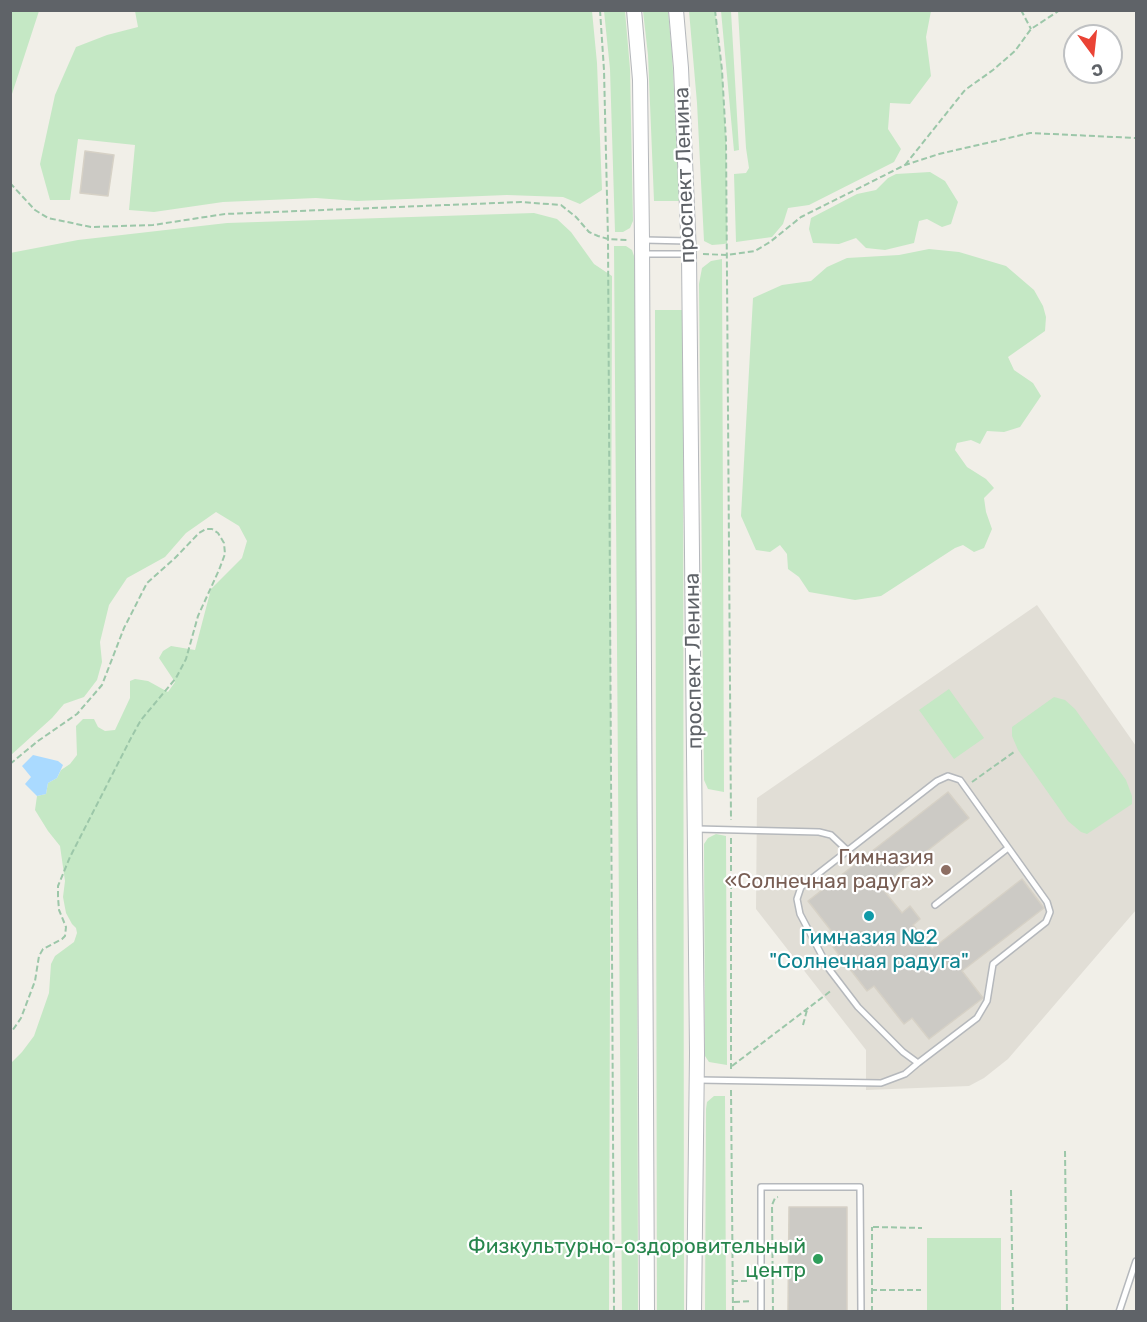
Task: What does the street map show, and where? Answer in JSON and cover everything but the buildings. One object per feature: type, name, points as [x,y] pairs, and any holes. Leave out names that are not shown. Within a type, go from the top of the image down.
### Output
[{"type":"street","name":"проспект Ленина","points":[[634,10],[640,80],[642,247],[646,1311]]},
{"type":"street","name":"проспект Ленина","points":[[676,10],[689,247],[695,829],[694,1311]]},
{"type":"lane","points":[[642,247],[689,247]]},
{"type":"lane","points":[[642,247],[689,247]]},
{"type":"lane","points":[[696,1080],[881,1083],[905,1074],[977,1018],[987,1001],[993,964],[1046,922],[1050,912],[1047,902],[960,780],[948,776],[937,781],[801,887],[797,899],[800,914],[829,969],[858,1007],[903,1052],[918,1063]]},
{"type":"lane","points":[[695,829],[819,832],[831,835],[848,851]]},
{"type":"lane","points":[[935,905],[1008,848]]},
{"type":"lane","points":[[761,1311],[761,1187],[860,1186],[861,1311]]},
{"type":"lane","points":[[1119,1311],[1137,1262]]},
{"type":"path","points":[[600,10],[604,70],[608,239],[614,1311]]},
{"type":"path","points":[[715,10],[722,70],[726,141],[732,1311]]},
{"type":"path","points":[[1020,10],[1031,29]]},
{"type":"path","points":[[905,165],[965,90],[1015,51],[1031,29],[1060,10]]},
{"type":"path","points":[[689,247],[727,255],[750,252],[760,248],[801,217],[905,165],[939,154],[1030,133],[1137,138]]},
{"type":"path","points":[[10,183],[35,210],[48,218],[84,226],[142,226],[235,214],[521,202],[561,206],[576,217],[589,232],[642,247]]},
{"type":"path","points":[[10,764],[77,714],[102,685],[124,628],[147,583],[206,529],[212,529],[218,534],[224,543],[225,554],[198,616],[186,659],[176,678],[141,720],[132,735],[70,857],[58,886],[57,897],[59,910],[66,927],[65,936],[43,949],[39,956],[35,981],[21,1018],[10,1034]]},
{"type":"path","points":[[965,787],[1014,752]]},
{"type":"path","points":[[731,1066],[841,984]]},
{"type":"path","points":[[803,1025],[807,1009]]},
{"type":"path","points":[[1065,1151],[1067,1311]]},
{"type":"path","points":[[1011,1190],[1013,1311]]},
{"type":"path","points":[[773,1311],[772,1205],[775,1198],[783,1195]]},
{"type":"path","points":[[872,1311],[872,1227],[922,1228]]},
{"type":"path","points":[[861,1290],[921,1290]]},
{"type":"shaded area","name":"Гимназия «Солнечная радуга»","points":[[1037,605],[1136,746],[1136,910],[1008,1059],[984,1078],[969,1086],[866,1090],[866,1050],[756,909],[757,798]]},
{"type":"green space","points":[[10,11],[39,11],[11,97]]},
{"type":"green space","points":[[135,11],[592,11],[597,63],[602,190],[580,204],[563,197],[507,195],[357,201],[316,198],[223,202],[154,212],[129,210],[135,145],[78,139],[70,200],[50,200],[40,164],[55,95],[76,47],[107,35],[138,27]]},
{"type":"green space","points":[[604,11],[625,11],[630,69],[633,221],[630,228],[623,232],[615,232],[610,69]]},
{"type":"green space","points":[[643,11],[668,11],[680,201],[654,201],[648,55]]},
{"type":"green space","points":[[689,11],[715,11],[722,70],[726,141],[727,243],[724,244],[712,245],[704,241],[697,103]]},
{"type":"green space","points":[[721,11],[731,11],[739,150],[734,151]]},
{"type":"green space","points":[[738,11],[931,11],[926,37],[931,76],[910,104],[890,103],[888,129],[901,149],[894,162],[809,205],[788,208],[783,224],[772,237],[736,242],[734,174],[746,173],[749,168]]},
{"type":"green space","points":[[930,172],[945,181],[958,202],[951,224],[942,227],[927,219],[919,221],[914,243],[885,250],[866,248],[856,238],[839,244],[813,243],[809,229],[811,218],[857,194],[876,190],[888,178],[896,174]]},
{"type":"green space","points":[[534,213],[557,219],[571,232],[594,264],[612,276],[609,1311],[11,1311],[11,1063],[34,1036],[49,993],[51,964],[55,956],[74,942],[77,933],[66,913],[63,897],[65,881],[60,846],[35,810],[37,796],[46,794],[48,783],[57,778],[61,770],[77,755],[76,726],[83,719],[94,719],[98,727],[105,731],[115,730],[130,698],[130,681],[135,679],[148,681],[168,692],[175,682],[159,658],[163,651],[171,646],[195,650],[211,589],[242,558],[247,541],[239,526],[216,512],[186,533],[165,557],[127,578],[109,605],[100,642],[102,662],[97,680],[84,697],[64,704],[11,755],[10,253],[78,240],[227,223]]},
{"type":"green space","points":[[614,246],[626,246],[632,250],[636,262],[638,1312],[622,1311]]},
{"type":"green space","points":[[929,249],[959,252],[1006,266],[1034,290],[1046,317],[1045,331],[1008,357],[1014,370],[1033,383],[1041,396],[1020,427],[1004,432],[987,431],[980,444],[971,440],[957,443],[955,450],[967,467],[986,479],[994,488],[984,498],[992,529],[984,548],[974,552],[963,545],[955,548],[881,596],[855,600],[809,592],[799,577],[788,569],[787,554],[780,545],[770,552],[756,550],[741,516],[753,298],[782,285],[811,281],[827,267],[847,258],[899,255]]},
{"type":"green space","points":[[722,259],[724,792],[708,789],[704,780],[699,284],[702,268],[711,261]]},
{"type":"green space","points":[[655,310],[683,310],[684,1312],[657,1311]]},
{"type":"green space","points":[[949,689],[984,738],[954,759],[919,710]]},
{"type":"green space","points":[[1054,697],[1065,700],[1075,709],[1126,780],[1132,796],[1132,804],[1087,834],[1068,821],[1018,750],[1012,736],[1012,727]]},
{"type":"green space","points":[[716,834],[726,836],[727,1065],[709,1062],[705,1056],[704,844],[708,838]]},
{"type":"green space","points":[[714,1096],[725,1096],[726,1311],[705,1311],[706,1109],[707,1102]]},
{"type":"green space","points":[[927,1238],[1001,1238],[1001,1311],[927,1311]]},
{"type":"water","points":[[33,755],[58,761],[63,765],[57,778],[48,783],[46,794],[37,796],[25,784],[31,777],[22,766]]},
{"type":"place","name":"Гимназия «Солнечная радуга»","points":[[946,870]]},
{"type":"place","name":"Гимназия №2 \"Солнечная радуга\"","points":[[869,916]]},
{"type":"place","name":"Физкультурно-оздоровительный центр","points":[[818,1259]]}]
